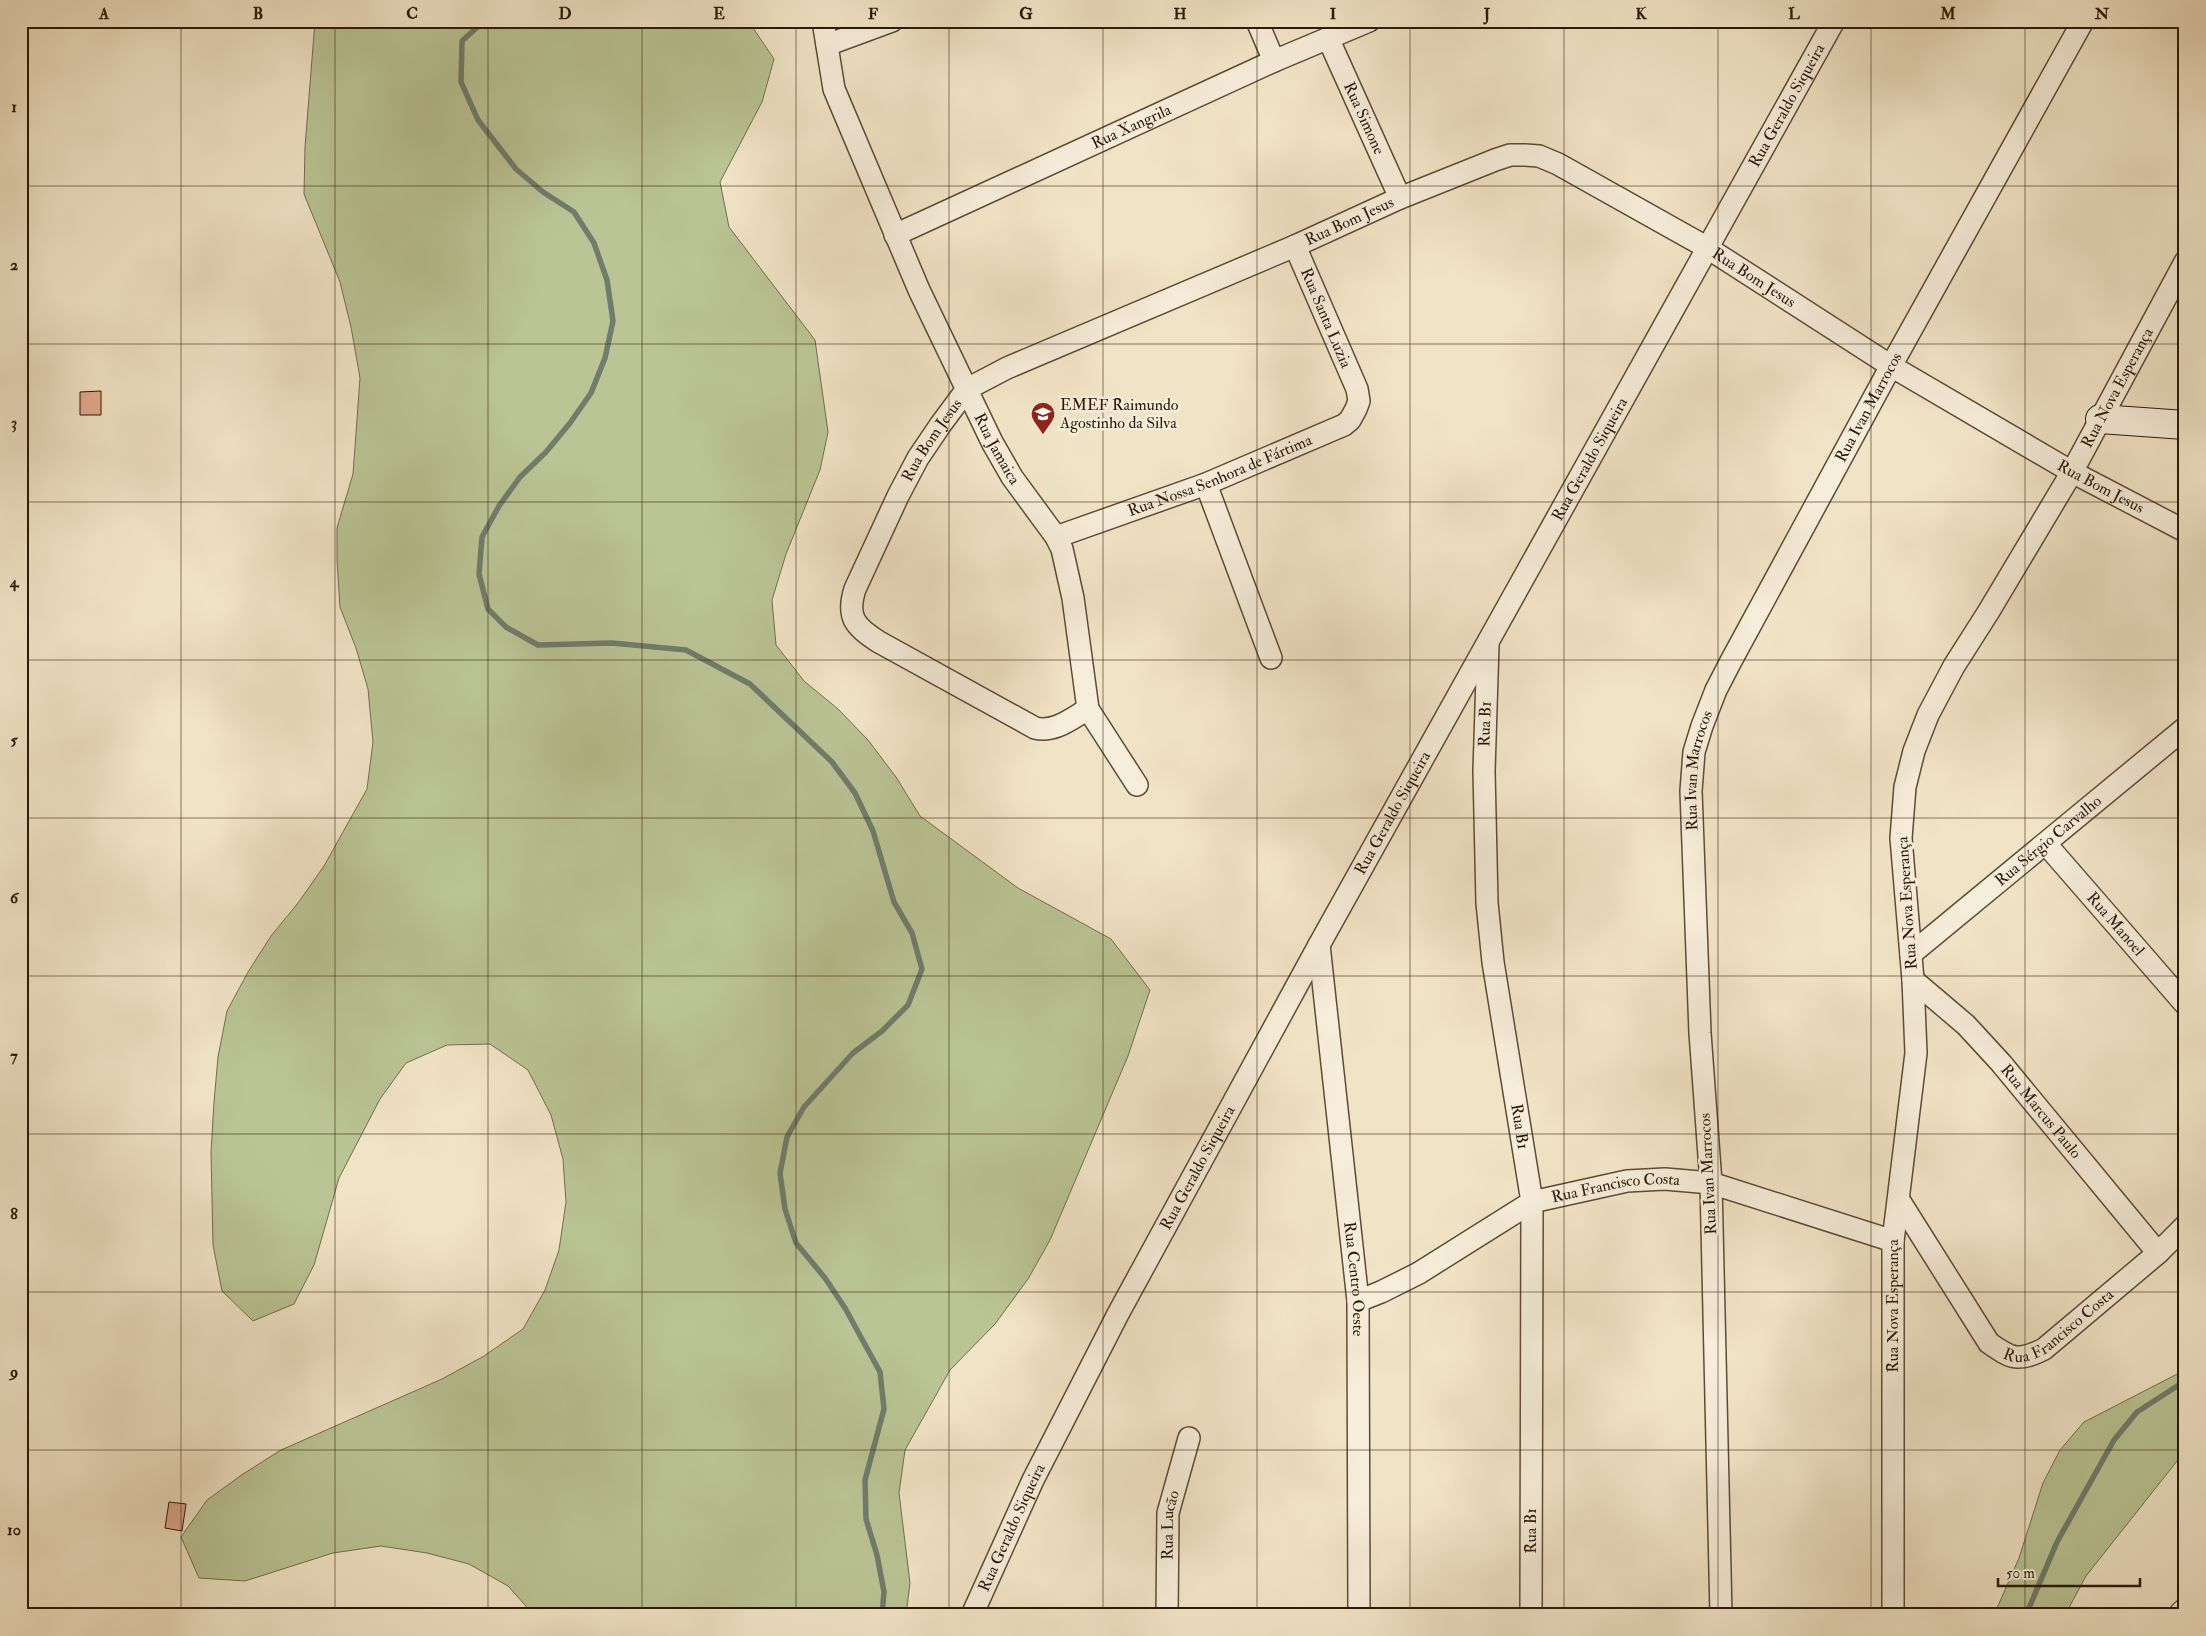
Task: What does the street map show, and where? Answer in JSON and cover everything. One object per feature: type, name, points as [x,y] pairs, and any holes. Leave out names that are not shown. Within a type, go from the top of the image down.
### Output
[{"type":"street","name":"Rua Jamaica","points":[[823,21],[834,89],[895,235],[944,344],[992,442],[1012,478],[1056,537],[1066,566],[1073,598],[1088,709],[1137,785]]},
{"type":"street","points":[[827,45],[892,21]]},
{"type":"street","points":[[1257,21],[1274,61]]},
{"type":"street","name":"Rua Xangrila","points":[[895,235],[1274,61],[1369,21]]},
{"type":"street","name":"Rua Geraldo Siqueira","points":[[972,1615],[1033,1480],[1118,1314],[1319,945],[1706,247],[1834,21]]},
{"type":"street","name":"Rua Ivan Marrocos","points":[[1721,1615],[1711,1183],[1700,1033],[1692,846],[1691,791],[1694,752],[1716,690],[1731,661],[1891,366],[2083,21]]},
{"type":"street","name":"Rua Simone","points":[[1328,38],[1400,198]]},
{"type":"street","name":"Rua Bom Jesus","points":[[1088,709],[1054,728],[1043,730],[1036,728],[879,642],[862,631],[852,615],[851,601],[855,589],[898,496],[918,458],[967,388],[1007,368],[1295,246],[1400,198],[1510,155],[1539,156],[1558,164],[1706,247],[1891,366],[2072,472],[2185,531]]},
{"type":"street","name":"Rua Santa Luzia","points":[[1295,246],[1357,389]]},
{"type":"street","name":"Rua Nova Esperança","points":[[1894,1615],[1893,1241],[1916,1053],[1913,980],[1901,838],[1905,787],[1914,752],[1928,715],[1954,666],[2072,472],[2185,262]]},
{"type":"street","name":"Rua Nossa Senhora de Fártima","points":[[1056,537],[1206,484],[1344,425],[1350,420],[1359,401],[1357,389]]},
{"type":"street","points":[[2100,419],[2185,425]]},
{"type":"street","points":[[1206,484],[1271,658]]},
{"type":"street","name":"Rua B1","points":[[1488,640],[1484,771],[1487,903],[1494,962],[1532,1202],[1531,1615]]},
{"type":"street","name":"Rua Sérgio Carvalho","points":[[1911,954],[2184,731]]},
{"type":"street","name":"Rua Manoel","points":[[2046,844],[2185,1004]]},
{"type":"street","name":"Rua Centro Oeste","points":[[1319,945],[1358,1301],[1359,1615]]},
{"type":"street","name":"Rua Marcus Paulo","points":[[1913,980],[1966,1025],[2001,1063],[2158,1253]]},
{"type":"street","name":"Rua Francisco Costa","points":[[1358,1301],[1419,1273],[1532,1202],[1627,1181],[1665,1179],[1711,1183],[1893,1241]]},
{"type":"street","name":"Rua Francisco Costa","points":[[1899,1200],[1989,1343],[2006,1355],[2026,1358],[2044,1349],[2158,1253],[2185,1226]]},
{"type":"street","name":"Rua Lucão","points":[[1167,1615],[1168,1512],[1189,1438]]},
{"type":"green space","points":[[315,21],[749,22],[774,59],[762,102],[720,182],[729,227],[815,340],[828,432],[820,470],[786,554],[772,600],[776,645],[804,681],[838,709],[868,740],[896,777],[920,816],[1018,888],[1111,939],[1150,990],[1128,1056],[1050,1240],[1028,1279],[995,1324],[950,1370],[905,1450],[899,1493],[910,1583],[906,1615],[534,1615],[508,1586],[469,1564],[427,1553],[381,1546],[333,1553],[245,1581],[199,1578],[181,1537],[207,1500],[281,1450],[442,1379],[484,1356],[523,1329],[545,1290],[559,1250],[566,1202],[563,1159],[551,1115],[528,1070],[490,1044],[447,1045],[406,1063],[380,1099],[339,1178],[314,1265],[294,1304],[253,1321],[222,1291],[213,1245],[211,1152],[218,1057],[227,1011],[248,972],[271,936],[298,903],[324,866],[367,789],[373,742],[368,689],[356,648],[340,607],[337,560],[337,528],[353,474],[360,378],[351,327],[340,282],[304,194],[305,147]]},
{"type":"green space","points":[[2185,1370],[2185,1451],[2086,1576],[2065,1615],[1994,1615],[2019,1558],[2043,1483],[2060,1450],[2084,1422]]},
{"type":"building","points":[[101,391],[101,415],[80,415],[80,392]]},
{"type":"building","points":[[169,1502],[186,1504],[182,1531],[165,1528]]},
{"type":"waterway","points":[[484,21],[462,41],[461,82],[478,120],[516,169],[543,192],[574,212],[594,243],[607,280],[613,321],[605,358],[591,393],[546,452],[520,477],[499,506],[482,537],[479,574],[488,609],[506,627],[538,645],[612,643],[686,650],[750,684],[832,762],[855,793],[873,831],[894,902],[912,933],[922,969],[908,1005],[882,1031],[853,1053],[804,1107],[787,1137],[780,1173],[785,1209],[796,1243],[825,1278],[845,1308],[880,1372],[884,1409],[865,1480],[866,1519],[877,1555],[884,1592],[882,1615]]},
{"type":"waterway","points":[[2026,1615],[2057,1542],[2114,1440],[2137,1412],[2185,1381]]},
{"type":"place","name":"EMEF Raimundo Agostinho da Silva","points":[[1043,435]]}]
